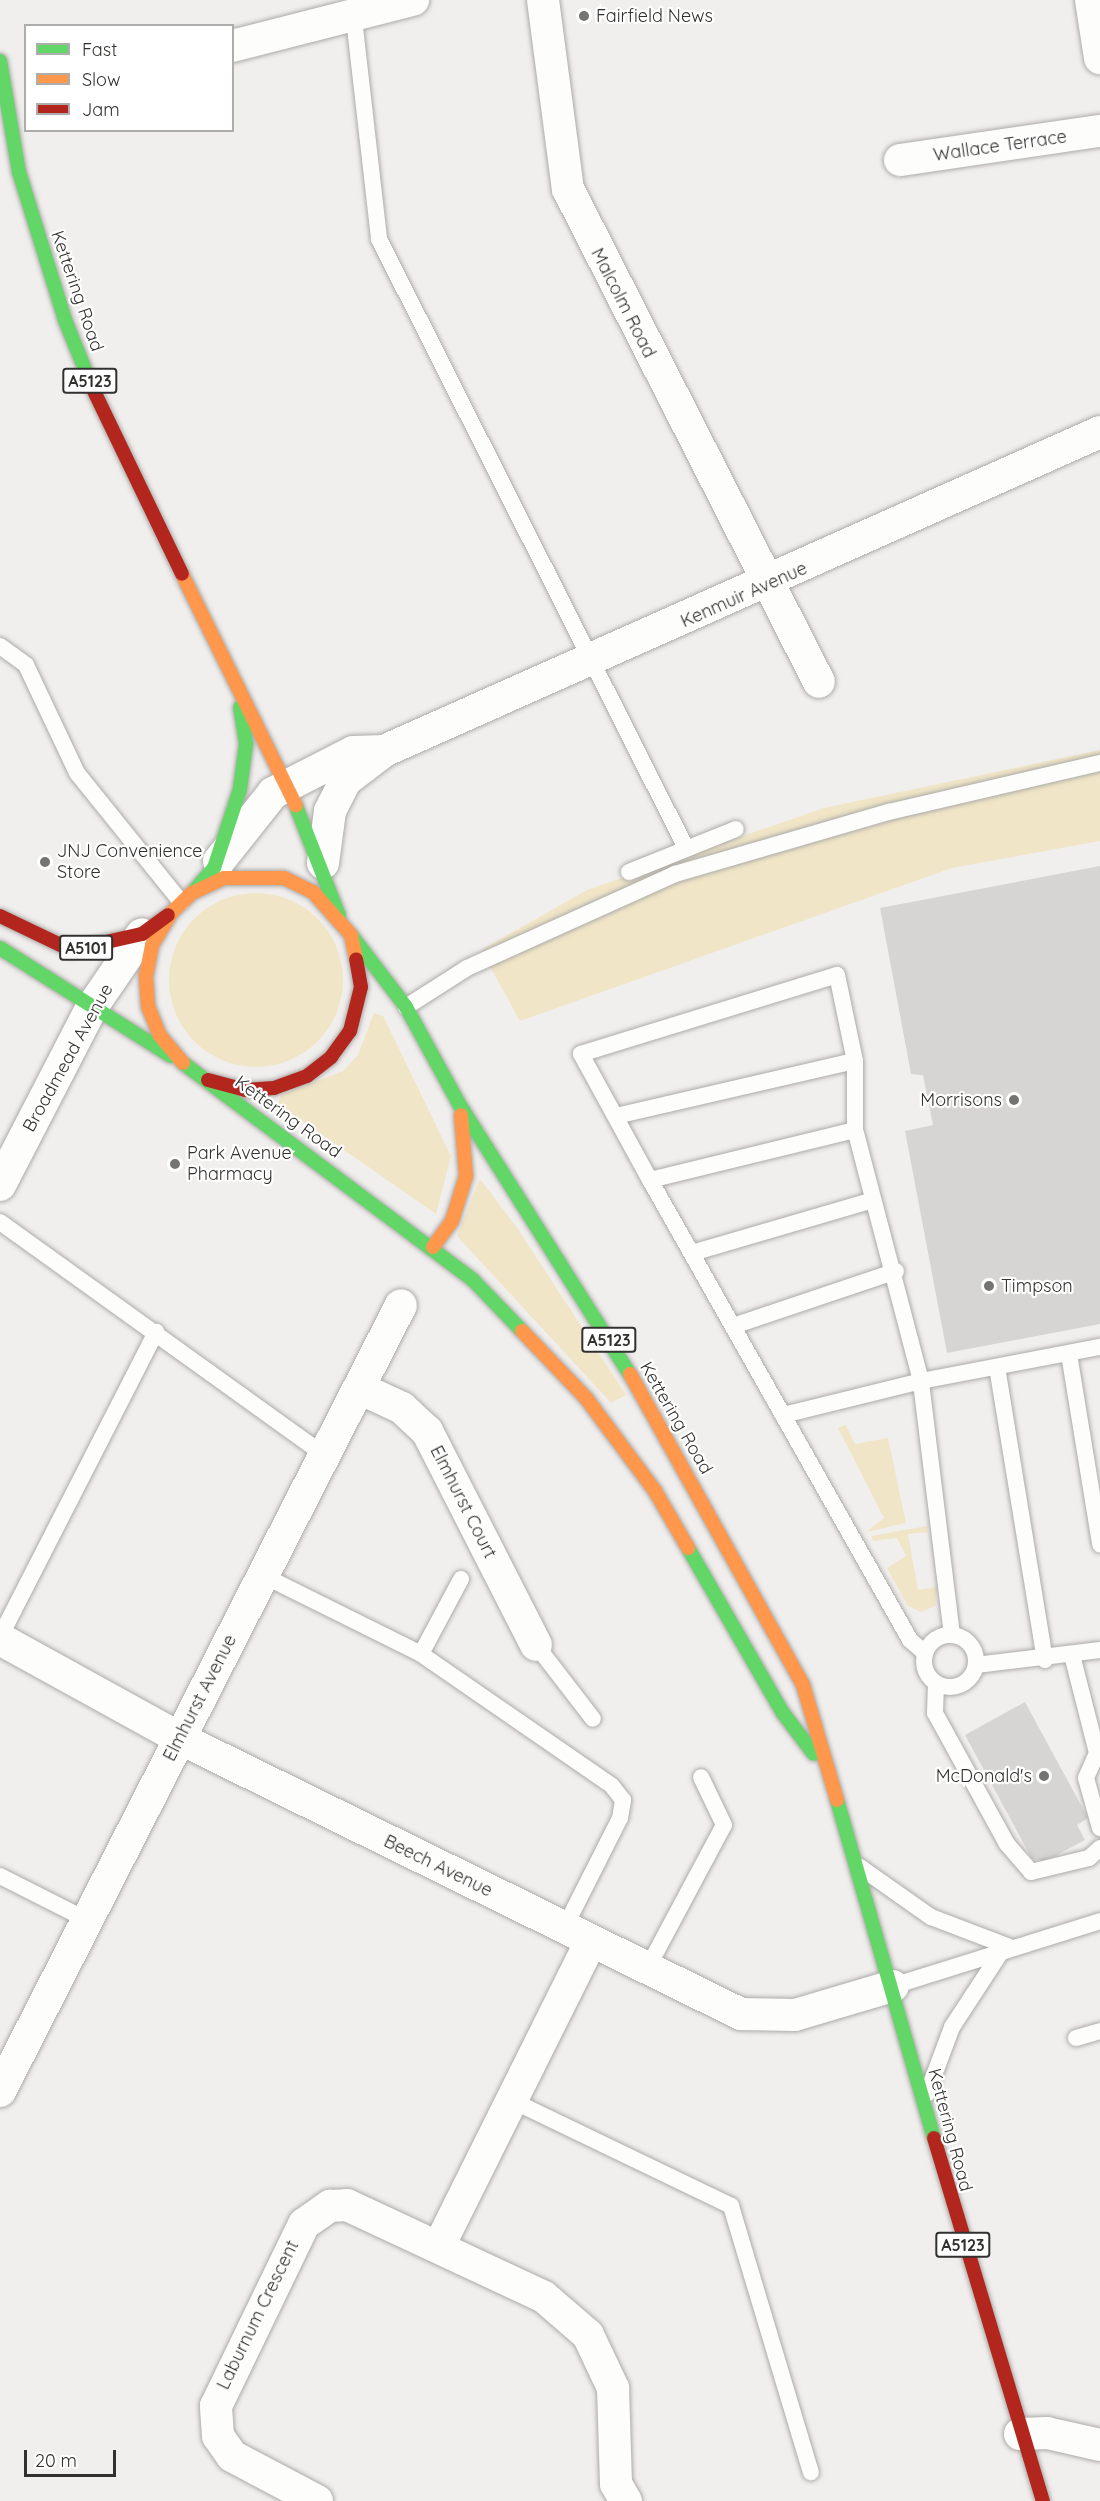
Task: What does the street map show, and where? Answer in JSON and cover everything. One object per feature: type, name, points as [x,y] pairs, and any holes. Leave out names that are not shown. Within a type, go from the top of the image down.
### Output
[{"type":"main road","name":"Kettering Road","points":[[0,61],[10,96],[20,172],[65,320],[108,425],[237,681],[323,863],[339,916]]},
{"type":"main road","name":"Kettering Road","points":[[181,903],[214,868],[240,789],[246,744],[237,681]]},
{"type":"main road","points":[[256,874],[313,892],[339,916],[351,935],[359,957],[358,1008],[331,1057],[306,1076],[274,1088],[245,1090],[208,1080],[180,1061],[160,1036],[148,1006],[146,976],[152,945],[181,903],[224,878],[256,874]]},
{"type":"main road","name":"A5101","points":[[0,916],[71,950],[142,934],[181,903]]},
{"type":"main road","name":"Kettering Road","points":[[351,935],[406,1007],[459,1104],[634,1380],[758,1596],[803,1686],[824,1767],[857,1865],[893,1986],[1020,2434],[1043,2501]]},
{"type":"main road","name":"A5101","points":[[0,948],[180,1061]]},
{"type":"main road","name":"Kettering Road","points":[[208,1080],[472,1279],[586,1398],[655,1491],[783,1713],[824,1767]]},
{"type":"main road","name":"Kettering Road","points":[[433,1248],[452,1221],[466,1176],[459,1104]]},
{"type":"street","points":[[234,45],[353,8],[413,0]]},
{"type":"street","name":"Malcolm Road","points":[[543,0],[568,189],[819,682]]},
{"type":"street","points":[[1091,0],[1100,58]]},
{"type":"street","name":"Wallace Terrace","points":[[900,160],[1100,131]]},
{"type":"street","name":"Kenmuir Avenue","points":[[323,863],[330,811],[346,780],[384,751],[593,663],[1100,432]]},
{"type":"street","name":"Kenmuir Avenue","points":[[214,868],[273,793],[353,752],[384,751]]},
{"type":"street","name":"Broadmead Avenue","points":[[0,1185],[92,1007],[142,934]]},
{"type":"street","name":"Elmhurst Avenue","points":[[0,2091],[323,1455],[402,1305]]},
{"type":"street","name":"Elmhurst Court","points":[[359,1388],[402,1408],[427,1431],[536,1646]]},
{"type":"street","name":"Beech Avenue","points":[[0,1638],[179,1738],[741,2014],[767,2017],[826,2008],[893,1986]]},
{"type":"street","points":[[440,2244],[511,2100],[577,1935]]},
{"type":"street","name":"Laburnum Crescent","points":[[317,2501],[241,2463],[224,2447],[216,2423],[223,2385],[304,2224],[314,2214],[347,2205],[440,2244],[544,2296],[588,2335],[613,2388],[613,2495]]},
{"type":"street","points":[[1020,2434],[1058,2435],[1100,2445]]},
{"type":"lane","points":[[353,8],[379,239],[686,848]]},
{"type":"lane","points":[[0,646],[26,665],[77,773],[181,903]]},
{"type":"lane","points":[[406,1007],[467,968],[675,874],[889,812],[1100,763]]},
{"type":"lane","points":[[629,872],[736,830]]},
{"type":"lane","points":[[925,1653],[910,1640],[581,1054],[837,975],[855,1061],[855,1130],[870,1201],[896,1271],[921,1381],[952,1635]]},
{"type":"lane","points":[[616,1116],[855,1061]]},
{"type":"lane","points":[[650,1180],[855,1130]]},
{"type":"lane","points":[[692,1253],[870,1201]]},
{"type":"lane","points":[[0,1222],[156,1332],[323,1455]]},
{"type":"lane","points":[[733,1326],[896,1271]]},
{"type":"lane","points":[[0,1638],[156,1332]]},
{"type":"lane","points":[[783,1415],[921,1381],[1100,1347]]},
{"type":"lane","points":[[1069,1354],[1100,1544]]},
{"type":"lane","points":[[997,1367],[1045,1660]]},
{"type":"lane","points":[[262,1575],[421,1654],[612,1786],[623,1800],[620,1818],[577,1935]]},
{"type":"lane","points":[[421,1654],[461,1579]]},
{"type":"lane","points":[[936,1684],[962,1685],[976,1665],[973,1648],[952,1635],[935,1639],[925,1653],[925,1671],[936,1684],[935,1713],[1007,1844],[1031,1872],[1089,1858],[1100,1848]]},
{"type":"lane","points":[[536,1646],[592,1719]]},
{"type":"lane","points":[[976,1665],[1045,1660],[1100,1650]]},
{"type":"lane","points":[[1072,1655],[1098,1755],[1086,1778],[1100,1828]]},
{"type":"lane","points":[[647,1969],[724,1825],[701,1777]]},
{"type":"lane","points":[[857,1865],[931,1917],[1006,1950]]},
{"type":"lane","points":[[0,1876],[87,1920]]},
{"type":"lane","points":[[893,1986],[1100,1922]]},
{"type":"lane","points":[[924,2101],[952,2027],[1006,1950]]},
{"type":"lane","points":[[1076,2038],[1100,2031]]},
{"type":"lane","points":[[511,2100],[731,2206],[811,2472]]},
{"type":"shaded area","points":[[1100,750],[1100,841],[952,868],[520,1021],[481,950],[587,890],[824,808]]},
{"type":"shaded area","points":[[256,893],[289,899],[318,918],[337,947],[343,980],[337,1013],[318,1042],[289,1061],[256,1067],[223,1061],[194,1042],[175,1013],[169,980],[175,947],[194,918],[223,899]]},
{"type":"shaded area","points":[[374,1013],[383,1016],[451,1156],[436,1214],[278,1104],[281,1095],[343,1071],[358,1055]]},
{"type":"shaded area","points":[[480,1179],[518,1229],[626,1395],[611,1403],[457,1236]]},
{"type":"shaded area","points":[[846,1425],[855,1444],[888,1438],[906,1523],[866,1532],[884,1518],[838,1428]]},
{"type":"shaded area","points":[[927,1526],[928,1532],[908,1534],[918,1590],[937,1587],[935,1606],[921,1612],[908,1606],[887,1568],[906,1556],[897,1538],[873,1541],[871,1536]]},
{"type":"building","name":"Morrisons","points":[[1100,866],[1100,1324],[947,1353],[905,1131],[933,1125],[923,1075],[911,1074],[880,908]]},
{"type":"building","points":[[1025,1702],[1088,1818],[1077,1825],[1085,1840],[1046,1861],[1032,1859],[965,1735]]},
{"type":"traffic: fast","points":[[0,61],[19,172],[65,320],[93,389]]},
{"type":"traffic: fast","points":[[193,892],[214,868],[240,789],[246,744],[240,707]]},
{"type":"traffic: fast","points":[[296,806],[339,916]]},
{"type":"traffic: fast","points":[[351,935],[406,1007],[459,1104],[630,1374]]},
{"type":"traffic: fast","points":[[0,948],[171,1056]]},
{"type":"traffic: fast","points":[[183,1063],[472,1279],[522,1331]]},
{"type":"traffic: fast","points":[[688,1548],[783,1713],[814,1754]]},
{"type":"traffic: fast","points":[[837,1800],[934,2138]]},
{"type":"traffic: slow","points":[[182,574],[296,806]]},
{"type":"traffic: slow","points":[[183,1063],[160,1036],[148,1006],[146,976],[152,945],[171,913],[192,893],[224,878],[284,878],[313,892],[351,935],[356,959]]},
{"type":"traffic: slow","points":[[433,1247],[452,1221],[466,1176],[461,1115]]},
{"type":"traffic: slow","points":[[522,1331],[586,1398],[655,1491],[688,1548]]},
{"type":"traffic: slow","points":[[630,1374],[803,1685],[837,1800]]},
{"type":"traffic: jam","points":[[93,389],[182,574]]},
{"type":"traffic: jam","points":[[0,916],[71,950],[142,934],[168,915]]},
{"type":"traffic: jam","points":[[208,1080],[245,1090],[274,1088],[307,1076],[331,1057],[350,1031],[361,987],[356,959]]},
{"type":"traffic: jam","points":[[934,2138],[1043,2501]]},
{"type":"place","name":"Fairfield News","points":[[584,16]]},
{"type":"place","name":"JNJ Convenience Store","points":[[45,862]]},
{"type":"place","name":"Morrisons","points":[[1014,1100]]},
{"type":"place","name":"Park Avenue Pharmacy","points":[[175,1164]]},
{"type":"place","name":"Timpson","points":[[989,1286]]},
{"type":"place","name":"McDonald's","points":[[1044,1776]]}]
